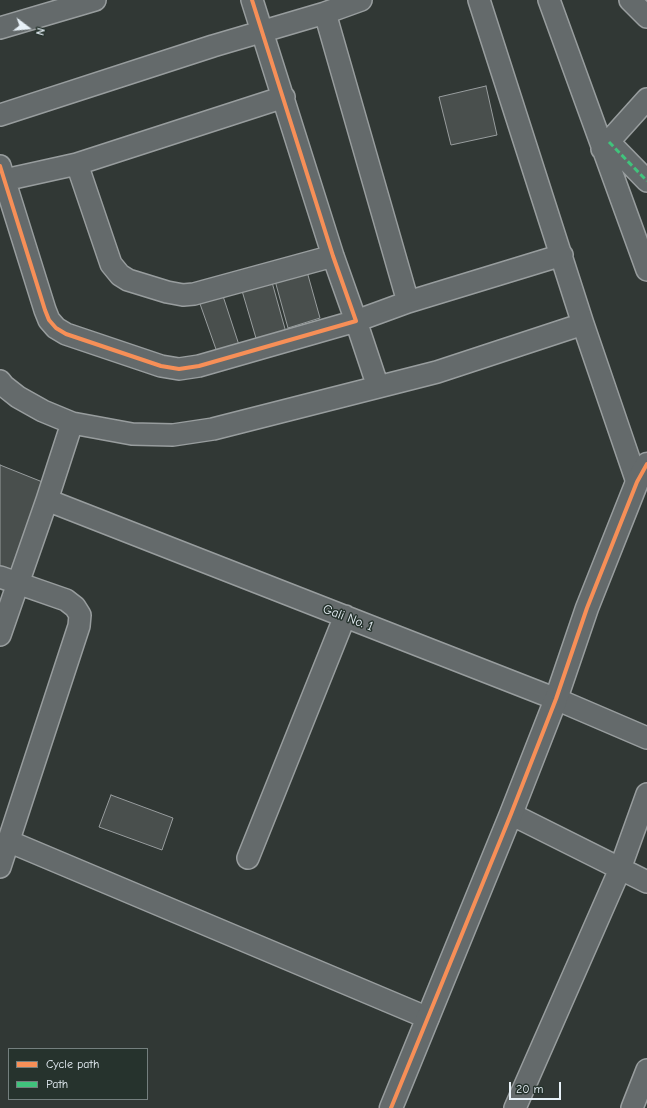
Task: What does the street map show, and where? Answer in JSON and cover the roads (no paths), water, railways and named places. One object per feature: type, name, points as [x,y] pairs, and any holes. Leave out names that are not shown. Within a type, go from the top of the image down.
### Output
[{"type":"street","points":[[0,28],[95,0]]},
{"type":"street","points":[[252,0],[334,256],[378,387]]},
{"type":"street","points":[[0,115],[205,48],[361,0]]},
{"type":"street","points":[[391,1108],[511,814],[561,686],[587,608],[642,473],[583,324],[562,255],[478,0]]},
{"type":"street","points":[[549,0],[606,146],[647,270]]},
{"type":"street","points":[[630,0],[647,17]]},
{"type":"street","points":[[325,12],[408,302]]},
{"type":"street","points":[[284,97],[77,164],[1,175],[45,310],[49,320],[56,328],[66,334],[161,366],[179,369],[194,367],[356,321],[408,302],[562,255]]},
{"type":"street","points":[[606,146],[647,100]]},
{"type":"street","points":[[606,146],[647,181]]},
{"type":"street","points":[[77,164],[111,264],[120,275],[128,280],[168,292],[183,295],[194,294],[334,256]]},
{"type":"street","points":[[0,381],[18,397],[43,412],[72,423],[132,434],[173,435],[213,429],[437,372],[583,324]]},
{"type":"street","points":[[0,635],[9,581],[52,486],[72,423]]},
{"type":"street","name":"Gali No. 1","points":[[52,486],[345,616],[561,686],[647,738]]},
{"type":"street","points":[[0,866],[79,626],[80,615],[75,607],[66,600],[9,581]]},
{"type":"street","points":[[248,858],[345,616]]},
{"type":"street","points":[[515,1108],[620,869],[647,794]]},
{"type":"street","points":[[511,814],[647,882]]},
{"type":"street","points":[[8,841],[428,1018]]},
{"type":"street","points":[[632,1108],[647,1070]]}]
